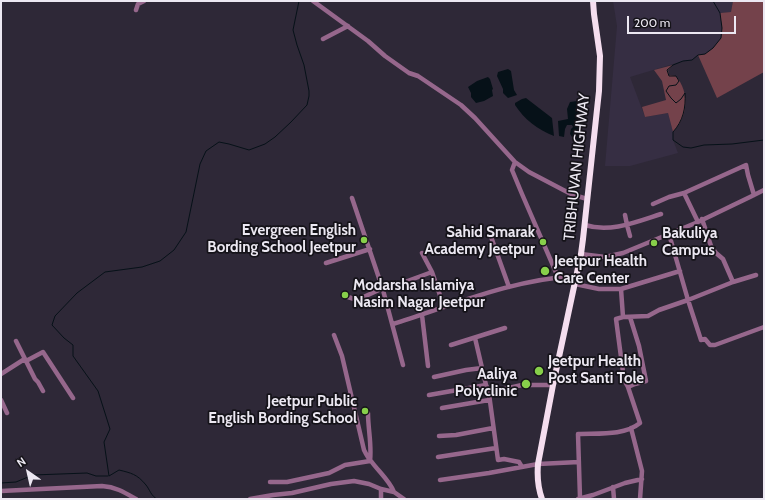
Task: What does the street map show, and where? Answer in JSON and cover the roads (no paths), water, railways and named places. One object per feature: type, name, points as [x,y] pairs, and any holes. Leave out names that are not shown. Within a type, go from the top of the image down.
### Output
[{"type":"highway","name":"TRIBHUVAN HIGHWAY","points":[[542,499],[539,491],[537,474],[538,464],[553,385],[575,284],[585,225],[599,84],[600,56],[593,1]]},
{"type":"street","points":[[136,10],[138,4],[144,1]]},
{"type":"street","points":[[313,1],[409,73],[418,76],[461,105],[515,162],[529,172],[572,194],[587,199]]},
{"type":"street","points":[[323,39],[348,26]]},
{"type":"street","points":[[515,162],[512,170],[558,277]]},
{"type":"street","points":[[653,204],[669,197],[684,193],[746,165],[754,195]]},
{"type":"street","points":[[580,254],[605,257],[623,253],[700,221],[764,190]]},
{"type":"street","points":[[684,193],[700,221],[711,246],[723,259],[732,282]]},
{"type":"street","points":[[352,198],[383,290],[403,365]]},
{"type":"street","points":[[585,225],[593,228],[627,225],[661,214]]},
{"type":"street","points":[[626,215],[630,236]]},
{"type":"street","points":[[490,234],[509,287]]},
{"type":"street","points":[[669,234],[701,340],[705,339],[710,345],[715,344],[764,326]]},
{"type":"street","points":[[326,263],[370,249]]},
{"type":"street","points":[[422,253],[432,272],[444,307]]},
{"type":"street","points":[[575,284],[599,289],[621,289],[680,271]]},
{"type":"street","points":[[348,297],[357,300],[381,289],[383,290],[432,272]]},
{"type":"street","points":[[642,479],[579,499],[578,434],[620,432],[640,423],[628,387],[624,380],[616,319],[623,317],[648,316],[659,310],[732,282],[756,275]]},
{"type":"street","points":[[393,324],[523,283],[558,277],[576,276]]},
{"type":"street","points":[[621,289],[623,317]]},
{"type":"street","points":[[422,315],[428,366]]},
{"type":"street","points":[[628,387],[646,381],[639,346],[630,317]]},
{"type":"street","points":[[451,345],[505,328]]},
{"type":"street","points":[[334,335],[342,356],[364,450],[370,461],[387,480],[394,492]]},
{"type":"street","points":[[475,338],[486,385],[489,391],[498,460],[504,458],[519,462],[522,467]]},
{"type":"street","points":[[16,341],[34,379],[38,382],[43,391]]},
{"type":"street","points":[[1,374],[23,360],[26,361],[43,352],[73,398]]},
{"type":"street","points":[[434,377],[482,368]]},
{"type":"street","points":[[429,395],[486,385]]},
{"type":"street","points":[[489,394],[491,392],[522,385],[553,385]]},
{"type":"street","points":[[1,400],[7,413]]},
{"type":"street","points":[[442,408],[489,400]]},
{"type":"street","points":[[368,413],[371,444],[370,461]]},
{"type":"street","points":[[439,436],[456,435],[493,428]]},
{"type":"street","points":[[631,428],[642,470],[640,499]]},
{"type":"street","points":[[438,457],[496,448]]},
{"type":"street","points":[[270,482],[287,482],[329,473],[345,465],[370,461]]},
{"type":"street","points":[[440,480],[538,464],[579,462]]},
{"type":"street","points":[[250,499],[292,493],[331,484],[354,481],[394,492],[404,499]]},
{"type":"street","points":[[1,491],[102,486],[121,490],[136,499]]},
{"type":"street","points":[[613,487],[614,499]]},
{"type":"street","points":[[381,489],[381,499]]},
{"type":"street","points":[[292,493],[292,499]]},
{"type":"waterway","points":[[157,499],[152,495],[143,481],[134,474],[119,470],[109,476],[104,442],[110,429],[98,391],[73,356],[73,345],[52,325],[55,316],[77,293],[105,272],[142,267],[160,261],[174,250],[186,232],[200,164],[206,151],[219,142],[249,150],[265,144],[275,137],[307,105],[309,91],[304,65],[293,30],[299,1]]},
{"type":"waterway","points":[[713,1],[720,13],[722,28],[721,38],[713,48],[705,54],[698,55],[692,60],[683,61],[673,65],[667,70],[669,76],[676,76],[679,81],[676,85],[669,86],[666,91],[671,98],[676,103],[685,93],[683,114],[673,132],[673,140],[683,147],[691,148],[704,145],[732,144],[764,140]]},
{"type":"waterway","points":[[1,483],[16,482],[33,475],[87,473],[96,476],[108,476]]},
{"type":"place","name":"Evergreen English Bording School Jeetpur","points":[[364,240]]},
{"type":"place","name":"Sahid Smarak Academy Jeetpur","points":[[543,242]]},
{"type":"place","name":"Bakuliya Campus","points":[[654,243]]},
{"type":"place","name":"Jeetpur Health Care Center","points":[[545,271]]},
{"type":"place","name":"Modarsha Islamiya Nasim Nagar Jeetpur","points":[[345,295]]},
{"type":"place","name":"Jeetpur Health Post Santi Tole","points":[[539,371]]},
{"type":"place","name":"Aaliya Polyclinic","points":[[526,384]]},
{"type":"place","name":"Jeetpur Public English Bording School","points":[[365,411]]}]
